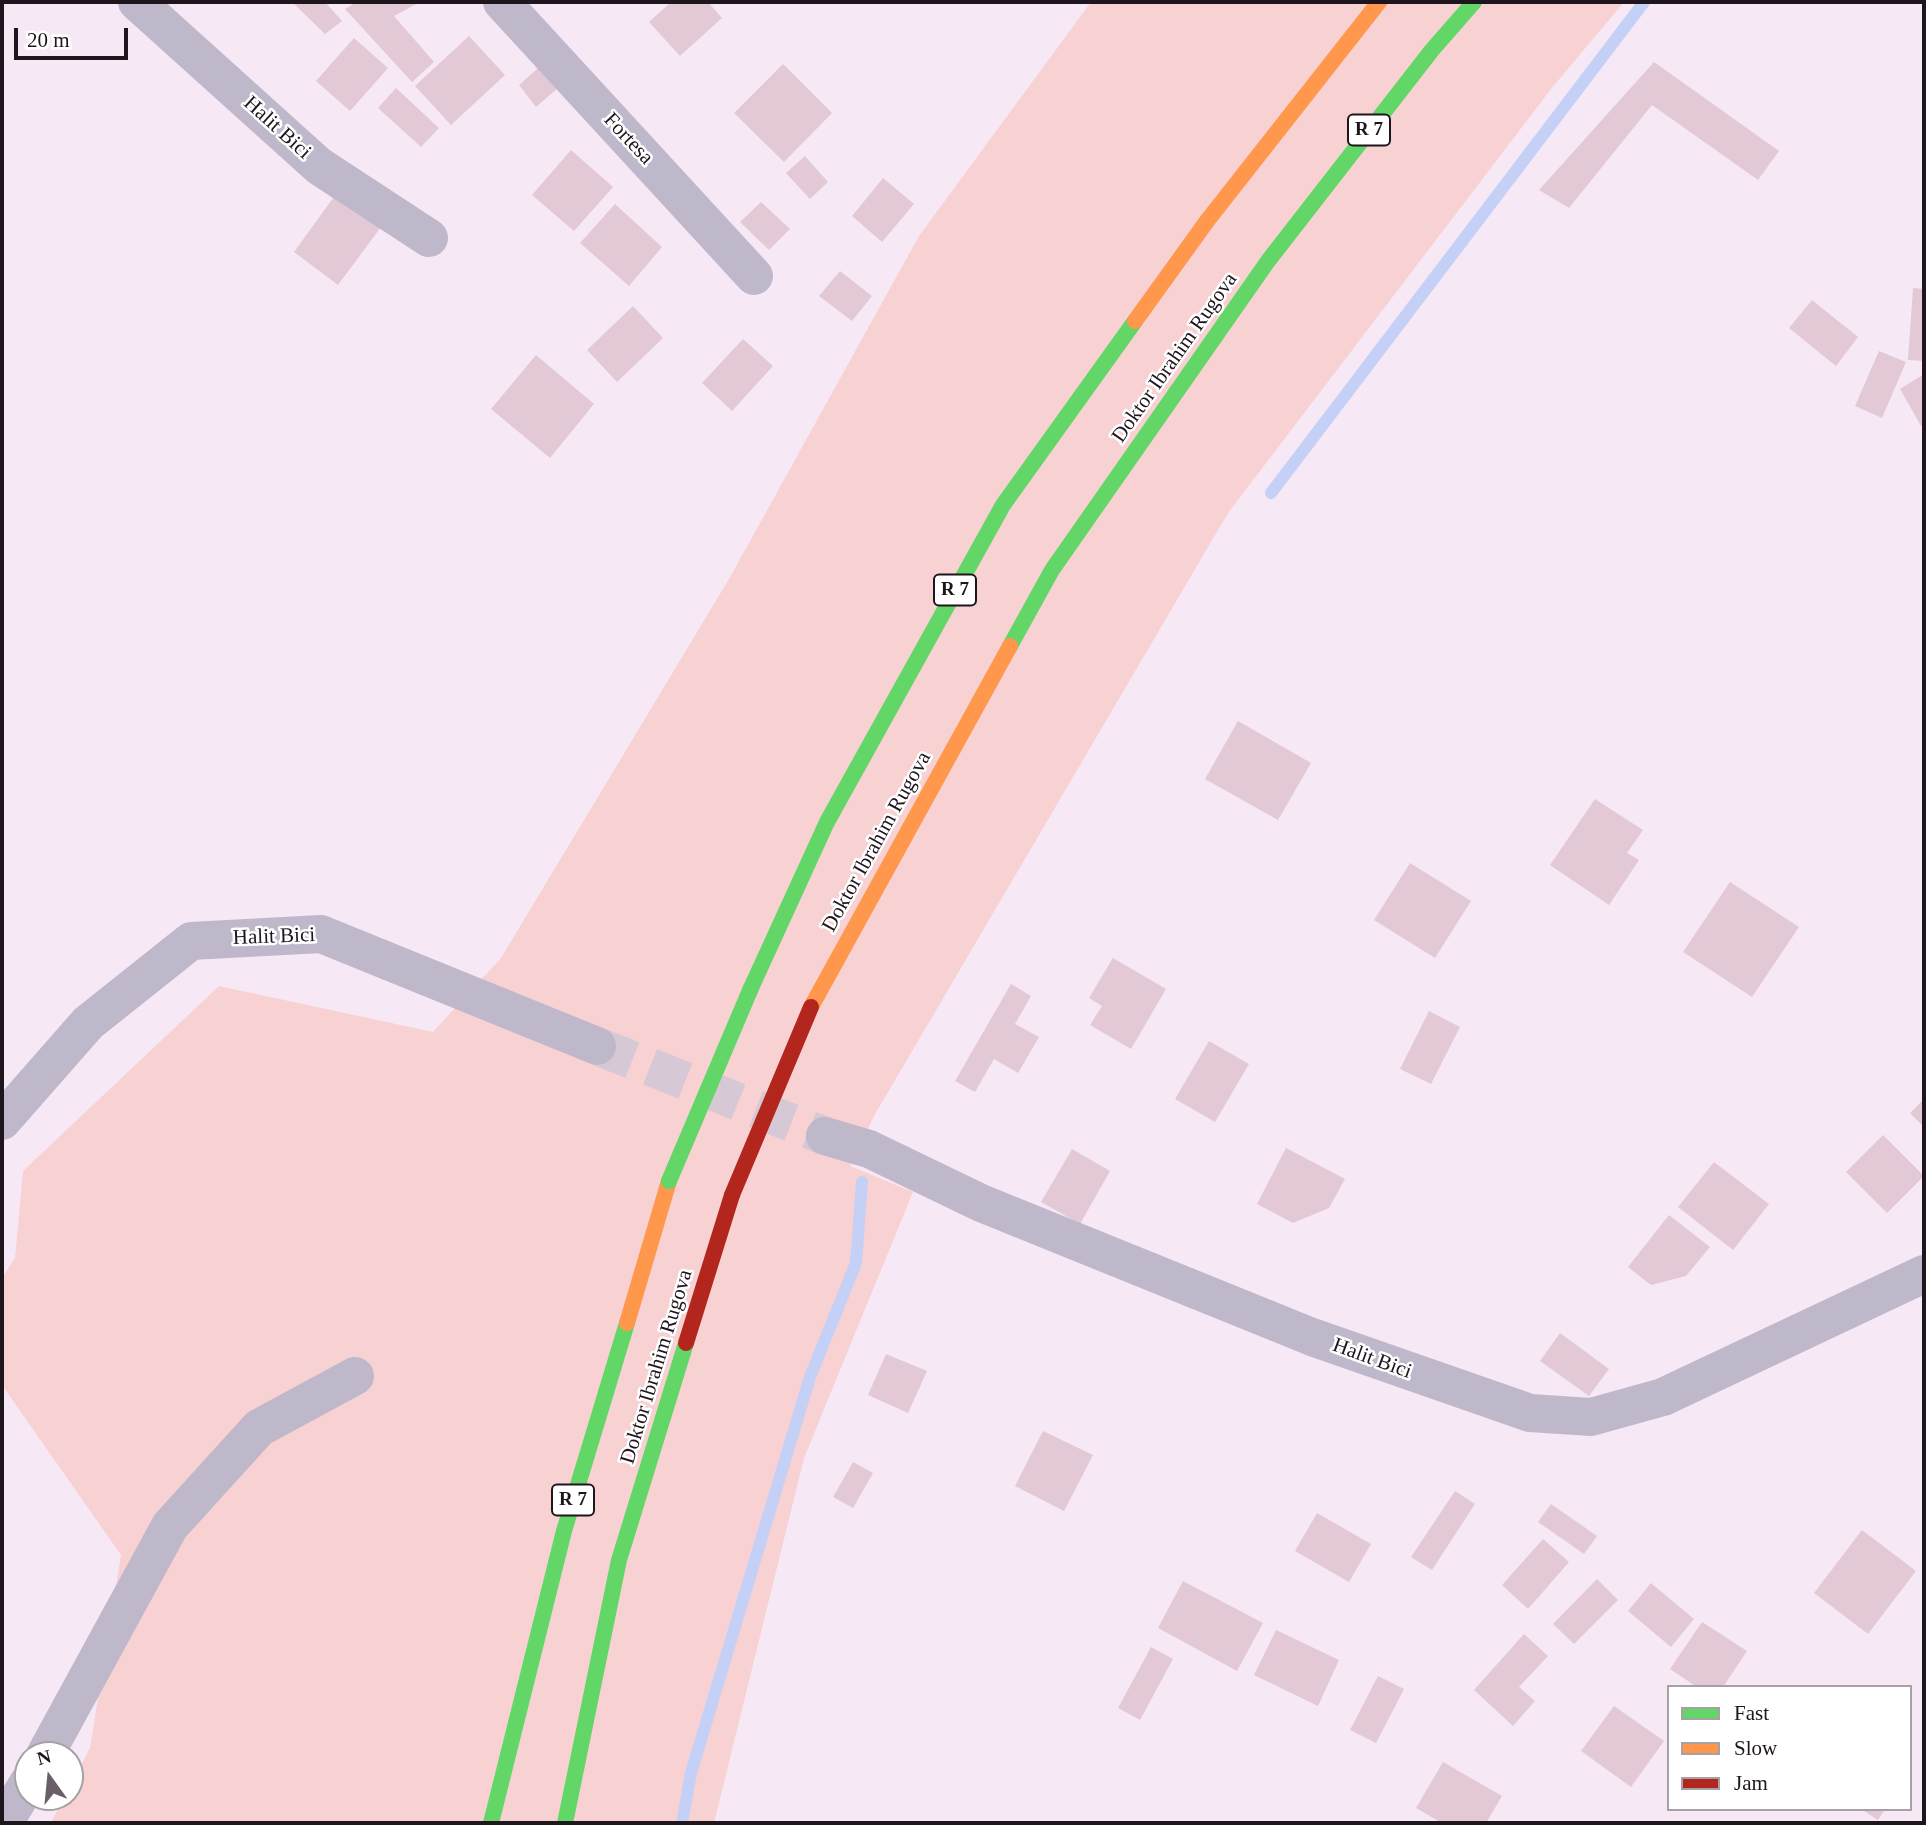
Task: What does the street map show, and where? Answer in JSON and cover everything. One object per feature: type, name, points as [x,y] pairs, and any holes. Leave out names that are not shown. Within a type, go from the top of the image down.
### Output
[{"type":"highway","name":"Doktor Ibrahim Rugova","points":[[491,1823],[564,1531],[669,1181],[751,988],[827,821],[1003,505],[1207,221],[1379,2]]},
{"type":"highway","name":"Doktor Ibrahim Rugova","points":[[565,1823],[619,1560],[732,1195],[811,1007],[1052,570],[1268,261],[1432,50],[1474,2]]},
{"type":"street","name":"Halit Bici","points":[[136,2],[319,166],[429,238]]},
{"type":"street","name":"Fortesa","points":[[502,2],[754,276]]},
{"type":"street","name":"Halit Bici","points":[[2,1121],[88,1023],[191,941],[321,934],[597,1046]]},
{"type":"street","name":"Halit Bici","points":[[825,1136],[869,1149],[981,1203],[1312,1337],[1531,1413],[1591,1417],[1663,1397],[1924,1274]]},
{"type":"street","points":[[53,1741],[170,1526],[259,1428],[355,1376]]},
{"type":"street","points":[[4,1823],[14,1806]]},
{"type":"shaded area","points":[[1091,2],[1624,2],[1551,89],[1228,513],[874,1116],[850,1166],[913,1192],[804,1458],[714,1823],[51,1823],[57,1811],[84,1811],[84,1759],[90,1748],[121,1555],[4,1388],[2,1390],[2,1278],[15,1258],[23,1171],[219,986],[433,1032],[501,958],[729,579],[919,236]]},
{"type":"building","points":[[292,2],[325,2],[342,21],[325,34]]},
{"type":"building","points":[[356,2],[420,2],[394,16],[434,62],[412,82],[345,9]]},
{"type":"building","points":[[671,2],[708,2],[722,18],[680,56],[649,22]]},
{"type":"building","points":[[469,36],[505,75],[451,125],[415,86]]},
{"type":"building","points":[[354,38],[388,68],[350,111],[316,81]]},
{"type":"building","points":[[546,61],[566,81],[536,107],[519,85]]},
{"type":"building","points":[[1654,62],[1779,151],[1758,180],[1652,105],[1569,208],[1539,190]]},
{"type":"building","points":[[783,64],[832,113],[784,162],[734,113]]},
{"type":"building","points":[[396,88],[439,128],[421,147],[378,108]]},
{"type":"building","points":[[571,150],[613,187],[574,231],[532,195]]},
{"type":"building","points":[[805,156],[828,182],[810,199],[786,173]]},
{"type":"building","points":[[883,178],[914,204],[882,242],[852,216]]},
{"type":"building","points":[[336,194],[381,227],[338,285],[294,252]]},
{"type":"building","points":[[761,202],[790,229],[769,250],[740,222]]},
{"type":"building","points":[[615,204],[662,247],[629,286],[580,243]]},
{"type":"building","points":[[840,271],[872,296],[852,321],[819,296]]},
{"type":"building","points":[[1913,288],[1924,289],[1924,361],[1908,360]]},
{"type":"building","points":[[1812,300],[1858,337],[1836,366],[1789,328]]},
{"type":"building","points":[[633,306],[663,338],[617,382],[587,350]]},
{"type":"building","points":[[743,339],[773,366],[732,411],[702,383]]},
{"type":"building","points":[[1879,351],[1906,362],[1882,418],[1855,406]]},
{"type":"building","points":[[536,355],[594,404],[550,458],[491,409]]},
{"type":"building","points":[[1924,374],[1924,424],[1921,426],[1900,389]]},
{"type":"building","points":[[1238,721],[1311,763],[1278,820],[1205,779]]},
{"type":"building","points":[[1595,799],[1643,830],[1627,853],[1639,860],[1609,905],[1550,865]]},
{"type":"building","points":[[1410,863],[1471,901],[1435,958],[1374,920]]},
{"type":"building","points":[[1730,882],[1799,927],[1752,997],[1683,952]]},
{"type":"building","points":[[1113,958],[1166,989],[1131,1049],[1090,1025],[1102,1006],[1089,998]]},
{"type":"building","points":[[1011,984],[1031,996],[1015,1024],[1039,1037],[1018,1073],[994,1059],[975,1092],[955,1081]]},
{"type":"building","points":[[1429,1011],[1460,1027],[1431,1084],[1400,1069]]},
{"type":"building","points":[[1209,1041],[1249,1064],[1215,1122],[1175,1099]]},
{"type":"building","points":[[1924,1099],[1924,1127],[1910,1113]]},
{"type":"building","points":[[1883,1135],[1924,1176],[1887,1213],[1846,1172]]},
{"type":"building","points":[[1286,1148],[1345,1179],[1329,1208],[1293,1223],[1257,1204]]},
{"type":"building","points":[[1072,1149],[1110,1171],[1080,1224],[1041,1202]]},
{"type":"building","points":[[1714,1162],[1769,1204],[1733,1250],[1678,1207]]},
{"type":"building","points":[[1669,1215],[1710,1247],[1686,1276],[1651,1285],[1628,1267]]},
{"type":"building","points":[[1560,1333],[1609,1369],[1589,1396],[1540,1361]]},
{"type":"building","points":[[886,1354],[927,1371],[908,1413],[868,1395]]},
{"type":"building","points":[[1043,1431],[1093,1455],[1064,1511],[1015,1486]]},
{"type":"building","points":[[853,1462],[873,1473],[853,1508],[833,1497]]},
{"type":"building","points":[[1455,1491],[1475,1504],[1432,1570],[1411,1557]]},
{"type":"building","points":[[1551,1504],[1597,1536],[1584,1554],[1538,1522]]},
{"type":"building","points":[[1317,1513],[1371,1544],[1349,1582],[1295,1551]]},
{"type":"building","points":[[1862,1530],[1916,1571],[1868,1634],[1814,1593]]},
{"type":"building","points":[[1543,1539],[1569,1562],[1528,1609],[1502,1585]]},
{"type":"building","points":[[1597,1579],[1618,1600],[1574,1644],[1553,1624]]},
{"type":"building","points":[[1183,1581],[1263,1623],[1237,1671],[1158,1628]]},
{"type":"building","points":[[1651,1583],[1694,1619],[1671,1647],[1628,1611]]},
{"type":"building","points":[[1702,1622],[1747,1651],[1724,1685],[1694,1685],[1670,1669]]},
{"type":"building","points":[[1276,1630],[1339,1660],[1318,1706],[1254,1675]]},
{"type":"building","points":[[1524,1634],[1548,1656],[1519,1687],[1535,1701],[1513,1726],[1474,1690]]},
{"type":"building","points":[[1151,1647],[1173,1659],[1140,1720],[1118,1708]]},
{"type":"building","points":[[1378,1676],[1404,1689],[1376,1743],[1350,1730]]},
{"type":"building","points":[[1614,1706],[1664,1741],[1631,1787],[1581,1751]]},
{"type":"building","points":[[1443,1762],[1502,1796],[1486,1823],[1442,1823],[1416,1808]]},
{"type":"building","points":[[1864,1811],[1884,1811],[1878,1820]]},
{"type":"waterway","points":[[1271,493],[1644,2]]},
{"type":"waterway","points":[[682,1823],[691,1773],[810,1377],[856,1263],[862,1182]]},
{"type":"tunnel","points":[[597,1046],[825,1136]]},
{"type":"traffic: fast","points":[[1010,646],[1052,570],[1268,261],[1432,50],[1474,2]]},
{"type":"traffic: fast","points":[[751,988],[827,822],[1003,505],[1135,321]]},
{"type":"traffic: fast","points":[[669,1181],[751,988]]},
{"type":"traffic: fast","points":[[491,1823],[564,1531],[627,1323]]},
{"type":"traffic: fast","points":[[565,1823],[619,1560],[686,1343]]},
{"type":"traffic: slow","points":[[1135,321],[1207,221],[1379,2]]},
{"type":"traffic: slow","points":[[811,1007],[1010,646]]},
{"type":"traffic: slow","points":[[627,1323],[669,1181]]},
{"type":"traffic: jam","points":[[732,1195],[811,1007]]},
{"type":"traffic: jam","points":[[686,1343],[732,1195]]}]
